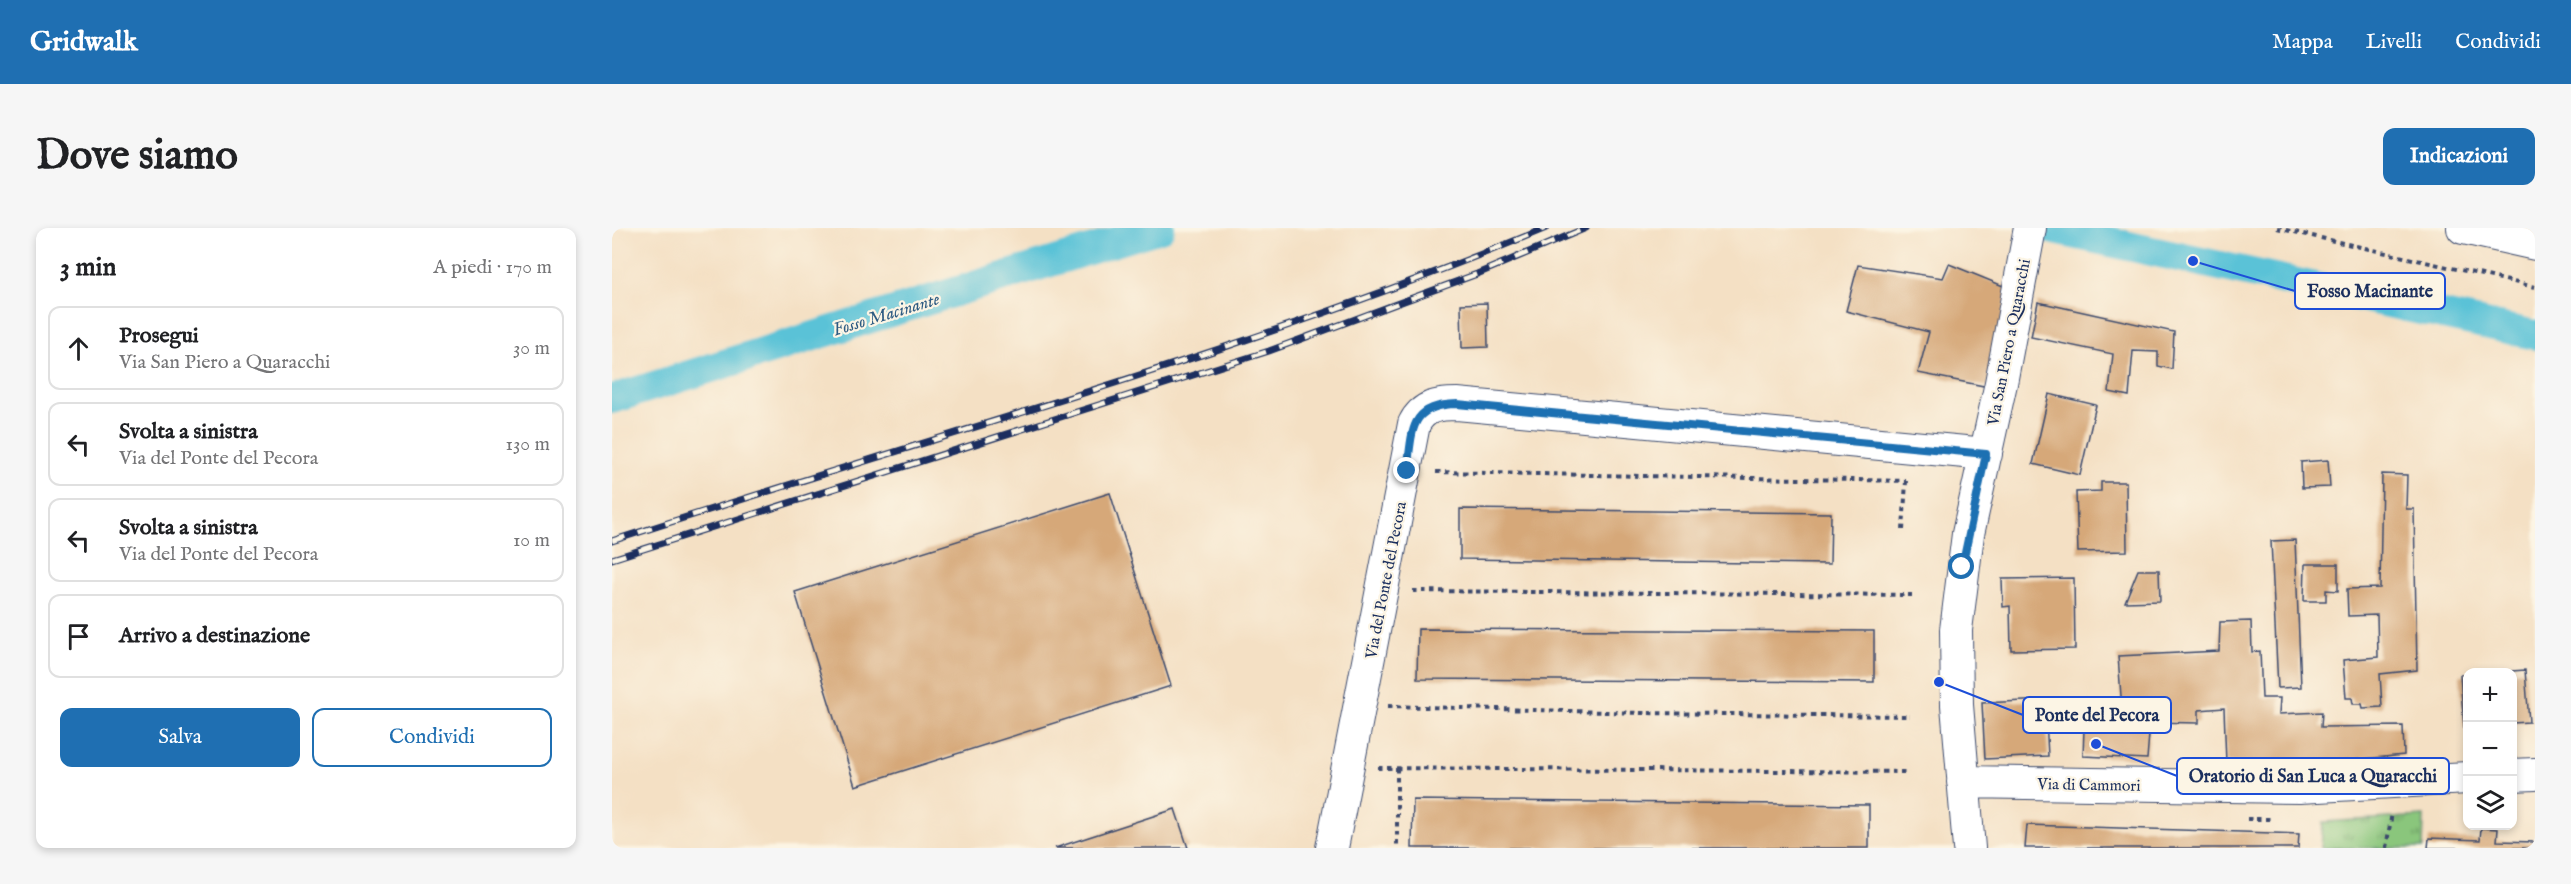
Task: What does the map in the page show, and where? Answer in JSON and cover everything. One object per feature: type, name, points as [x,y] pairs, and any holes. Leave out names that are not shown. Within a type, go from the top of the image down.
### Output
[{"type":"street","name":"Via San Piero a Quaracchi","points":[[1968,848],[1957,705],[1956,630],[1966,545],[2019,294],[2030,228]]},
{"type":"street","points":[[2463,228],[2535,244]]},
{"type":"street","name":"Via del Ponte del Pecora","points":[[1332,848],[1414,424],[1418,416],[1429,407],[1457,404],[1986,454]]},
{"type":"street","points":[[2517,775],[2535,774]]},
{"type":"street","name":"Via di Cammori","points":[[1963,782],[2299,787],[2463,777]]},
{"type":"path","points":[[2277,228],[2535,287]]},
{"type":"path","points":[[1903,530],[1906,481],[1913,448]]},
{"type":"path","points":[[1426,472],[1906,481]]},
{"type":"path","points":[[1403,591],[1912,595]]},
{"type":"path","points":[[1380,705],[1640,713],[1910,716]]},
{"type":"path","points":[[1368,768],[1909,772]]},
{"type":"path","points":[[1397,768],[1397,848]]},
{"type":"path","points":[[2386,848],[2392,813]]},
{"type":"green space","points":[[2424,816],[2423,848],[2321,848],[2323,822]]},
{"type":"building","points":[[1949,264],[2008,288],[1989,387],[1918,373],[1929,332],[1846,311],[1858,265],[1943,278]]},
{"type":"building","points":[[2038,302],[2174,332],[2172,369],[2158,366],[2158,352],[2133,351],[2129,396],[2109,392],[2113,354],[2031,337]]},
{"type":"building","points":[[1487,303],[1488,347],[1462,348],[1461,304]]},
{"type":"building","points":[[2049,394],[2096,405],[2080,475],[2033,464]]},
{"type":"building","points":[[2328,460],[2330,487],[2302,488],[2301,462]]},
{"type":"building","points":[[2382,474],[2407,475],[2406,509],[2414,509],[2417,670],[2380,674],[2382,707],[2363,708],[2362,704],[2353,704],[2352,698],[2346,698],[2343,660],[2378,657],[2377,615],[2348,616],[2347,589],[2380,588]]},
{"type":"building","points":[[2101,482],[2126,482],[2127,551],[2078,552],[2076,492],[2101,491]]},
{"type":"building","points":[[1110,493],[1171,686],[855,786],[795,592]]},
{"type":"building","points":[[1460,509],[1831,513],[1830,564],[1460,559]]},
{"type":"building","points":[[2295,540],[2301,687],[2278,688],[2271,541]]},
{"type":"building","points":[[2305,564],[2338,564],[2338,591],[2326,590],[2326,601],[2304,601]]},
{"type":"building","points":[[2138,570],[2159,570],[2160,601],[2125,602]]},
{"type":"building","points":[[2074,578],[2075,649],[2011,650],[2010,606],[2003,607],[2002,579]]},
{"type":"building","points":[[2251,621],[2252,652],[2260,651],[2262,698],[2280,698],[2279,714],[2322,712],[2321,727],[2403,726],[2404,755],[2322,763],[2226,763],[2224,708],[2199,710],[2199,723],[2150,722],[2147,759],[2083,756],[2084,730],[2100,730],[2102,710],[2122,709],[2118,656],[2219,651],[2220,622]]},
{"type":"building","points":[[1418,629],[1874,631],[1874,682],[1417,679]]},
{"type":"building","points":[[2525,670],[2529,722],[2517,723],[2517,671]]},
{"type":"building","points":[[2460,675],[2463,675],[2463,714]]},
{"type":"building","points":[[2045,700],[2048,756],[1985,759],[1982,703]]},
{"type":"building","points":[[1413,800],[1869,805],[1869,848],[1412,848]]},
{"type":"building","points":[[1175,809],[1188,848],[1055,848]]},
{"type":"building","points":[[2027,825],[2299,834],[2298,848],[2025,848]]},
{"type":"building","points":[[2481,830],[2498,830],[2497,841],[2535,842],[2535,848],[2428,848],[2429,838],[2480,840]]},
{"type":"waterway","name":"Fosso Macinante","points":[[612,399],[1160,228]]},
{"type":"waterway","name":"Fosso Macinante","points":[[2046,228],[2535,335]]},
{"type":"railway","points":[[612,541],[1200,356],[1316,316],[1546,228]]},
{"type":"railway","points":[[612,559],[1269,351],[1477,274],[1586,228]]},
{"type":"place","name":"Fosso Macinante","points":[[2193,261]]},
{"type":"place","name":"Ponte del Pecora","points":[[1939,682]]},
{"type":"place","name":"Oratorio di San Luca a Quaracchi","points":[[2096,744]]},
{"type":"route","points":[[1407,471],[1414,424],[1418,416],[1429,407],[1439,404],[1986,454],[1972,511],[1962,567]]}]
